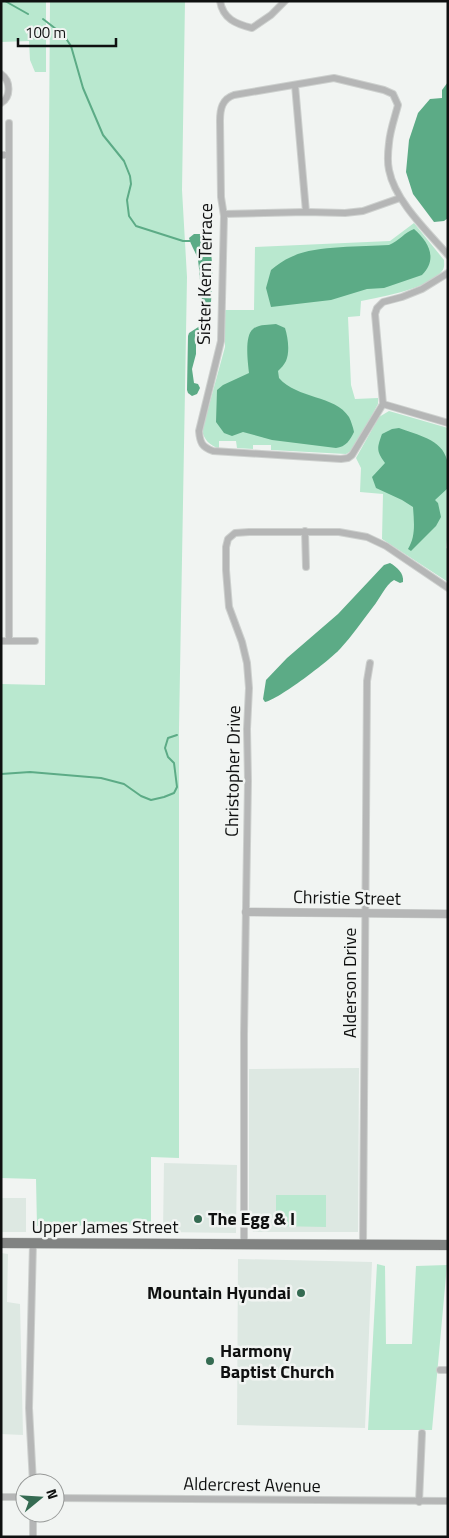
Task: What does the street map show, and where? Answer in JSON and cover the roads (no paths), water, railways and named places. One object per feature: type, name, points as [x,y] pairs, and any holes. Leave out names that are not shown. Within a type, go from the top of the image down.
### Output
[{"type":"main road","name":"Upper James Street","points":[[1,1243],[448,1245]]},
{"type":"street","points":[[220,1],[222,8],[231,21],[252,28],[271,14],[284,1]]},
{"type":"street","points":[[1,74],[6,77],[8,83],[8,95],[4,102],[1,103]]},
{"type":"street","points":[[306,212],[295,85],[334,78],[384,90],[393,94],[398,105],[389,141],[388,161],[394,187],[400,198],[448,255]]},
{"type":"street","name":"Sister Kern Terrace","points":[[295,85],[234,95],[223,104],[220,121],[221,197],[224,214],[220,341],[199,431],[200,441],[204,448],[213,451],[348,458],[352,455],[383,404]]},
{"type":"street","points":[[9,123],[9,641]]},
{"type":"street","points":[[1,155],[9,155]]},
{"type":"street","points":[[224,214],[356,212],[400,198]]},
{"type":"street","points":[[448,274],[422,289],[383,302],[377,308],[375,314],[383,404],[448,423]]},
{"type":"street","points":[[1,304],[9,304]]},
{"type":"street","points":[[1,456],[9,456]]},
{"type":"street","points":[[306,531],[306,567]]},
{"type":"street","name":"Christopher Drive","points":[[244,1244],[247,729],[249,688],[248,663],[229,607],[226,570],[228,539],[235,533],[306,531],[339,532],[367,537],[386,546],[448,588]]},
{"type":"street","points":[[1,641],[36,641]]},
{"type":"street","name":"Alderson Drive","points":[[363,1244],[367,682],[370,663]]},
{"type":"street","name":"Christie Street","points":[[246,912],[448,914]]},
{"type":"street","points":[[32,1473],[29,1408],[33,1243]]},
{"type":"street","points":[[440,1370],[448,1370]]},
{"type":"street","points":[[419,1502],[422,1432]]},
{"type":"street","points":[[1,1497],[15,1497]]},
{"type":"street","name":"Aldercrest Avenue","points":[[65,1498],[448,1502]]},
{"type":"street","points":[[33,1523],[33,1537]]},
{"type":"waterway","points":[[5,1],[28,14]]},
{"type":"waterway","points":[[43,19],[65,36]]},
{"type":"waterway","points":[[65,37],[71,46],[83,88],[103,135],[124,161],[130,176],[131,184],[127,200],[129,216],[136,226],[183,241],[190,241]]},
{"type":"waterway","points":[[1,774],[30,772],[101,778],[124,784],[141,796],[151,800],[174,793],[177,787],[174,763],[168,757],[165,748],[168,738],[177,735]]},
{"type":"place","name":"The Egg & I","points":[[198,1219]]},
{"type":"place","name":"Mountain Hyundai","points":[[301,1293]]},
{"type":"place","name":"Harmony Baptist Church","points":[[210,1361]]}]
